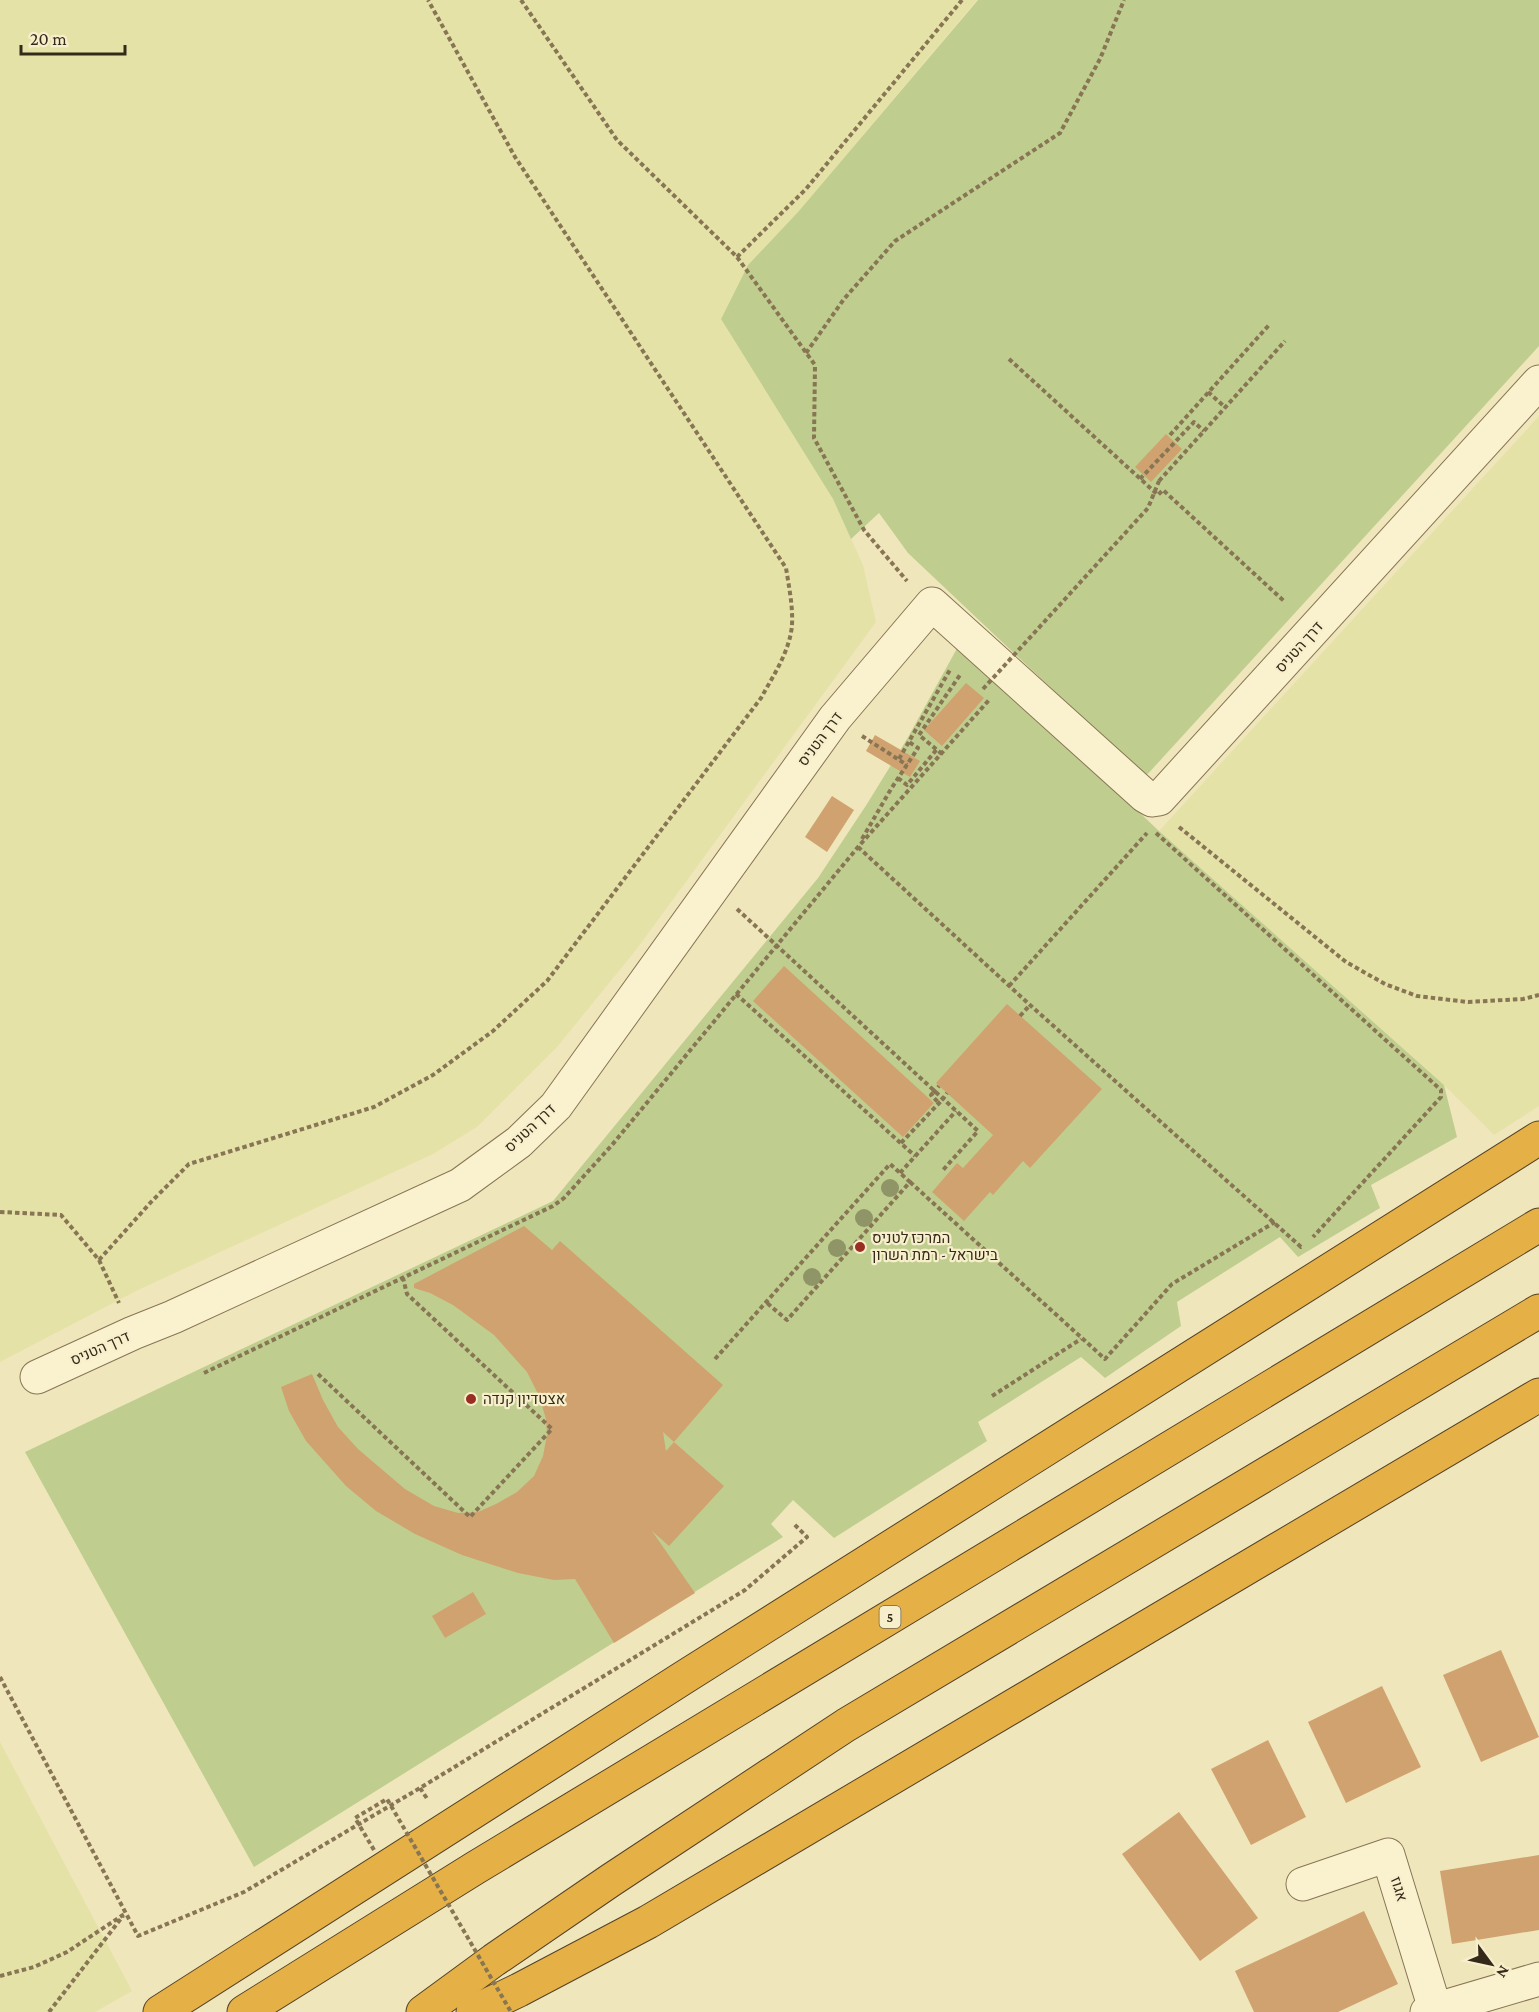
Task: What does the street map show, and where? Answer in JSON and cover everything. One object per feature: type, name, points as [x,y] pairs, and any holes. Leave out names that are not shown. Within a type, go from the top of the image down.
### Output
[{"type":"highway","points":[[160,2012],[703,1665],[1539,1138]]},
{"type":"highway","name":"5","points":[[244,2012],[485,1861],[1539,1226]]},
{"type":"highway","points":[[423,2012],[601,1887],[846,1725],[1539,1311]]},
{"type":"highway","points":[[473,2012],[648,1922],[1539,1395]]},
{"type":"street","name":"דרך הטניס","points":[[1145,796],[1152,800],[1159,800],[1164,796],[1539,382]]},
{"type":"street","name":"דרך הטניס","points":[[37,1377],[460,1185],[519,1142],[556,1106],[835,717],[932,604]]},
{"type":"street","points":[[932,604],[1145,796]]},
{"type":"street","name":"אגוז","points":[[1304,1884],[1388,1855],[1431,2010]]},
{"type":"street","points":[[1431,2010],[1539,1979]]},
{"type":"path","points":[[99,1260],[189,1164],[374,1107],[433,1075],[493,1031],[547,981],[761,698],[782,658],[792,627],[791,598],[786,568],[515,157],[428,0]]},
{"type":"path","points":[[520,0],[617,140],[737,257],[807,353],[815,365],[814,438],[864,530],[900,575],[932,604]]},
{"type":"path","points":[[737,257],[806,189],[962,0]]},
{"type":"path","points":[[807,353],[844,299],[895,241],[1060,133],[1100,59],[1124,0]]},
{"type":"path","points":[[1170,435],[1269,325]]},
{"type":"path","points":[[983,689],[1148,508],[1159,481],[1285,341]]},
{"type":"path","points":[[1009,359],[1158,495],[1162,490],[1285,602]]},
{"type":"path","points":[[1208,392],[1225,407]]},
{"type":"path","points":[[1140,479],[1194,422],[1204,431]]},
{"type":"path","points":[[899,759],[955,661]]},
{"type":"path","points":[[984,674],[991,681]]},
{"type":"path","points":[[942,753],[919,735],[958,678]]},
{"type":"path","points":[[858,847],[992,697]]},
{"type":"path","points":[[835,717],[907,765]]},
{"type":"path","points":[[858,847],[918,748],[909,742]]},
{"type":"path","points":[[898,778],[907,785],[937,749]]},
{"type":"path","points":[[1145,796],[1183,830],[1346,962],[1385,984],[1417,996],[1468,1002],[1523,999],[1539,995]]},
{"type":"path","points":[[858,847],[1030,1005],[1301,1247],[1313,1238],[1441,1097],[1441,1090],[1151,829]]},
{"type":"path","points":[[1009,986],[1140,840]]},
{"type":"path","points":[[762,932],[978,1131],[943,1170]]},
{"type":"path","points":[[736,994],[915,1156]]},
{"type":"path","points":[[1020,1016],[1030,1005]]},
{"type":"path","points":[[938,1104],[931,1095],[939,1086]]},
{"type":"path","points":[[901,1143],[947,1093]]},
{"type":"path","points":[[900,1173],[956,1111]]},
{"type":"path","points":[[715,1359],[890,1164],[1105,1359],[1172,1284],[1275,1222]]},
{"type":"path","points":[[767,1303],[787,1320],[910,1182]]},
{"type":"path","points":[[0,1212],[61,1215],[99,1260],[133,1333]]},
{"type":"path","points":[[318,1374],[470,1517],[552,1429],[407,1294],[404,1278]]},
{"type":"path","points":[[992,1396],[1081,1339]]},
{"type":"path","points":[[0,1677],[138,1936],[244,1892],[431,1782],[745,1590],[807,1537],[794,1524]]},
{"type":"path","points":[[374,1850],[355,1818],[387,1799],[512,2012]]},
{"type":"path","points":[[0,1976],[34,1967],[67,1952],[126,1913]]},
{"type":"path","points":[[49,2012],[126,1913]]},
{"type":"shaded area","points":[[0,0],[977,0],[798,212],[748,265],[721,319],[833,499],[863,565],[876,622],[636,950],[557,1047],[477,1127],[433,1154],[138,1290],[0,1362]]},
{"type":"shaded area","points":[[1539,416],[1539,1106],[1494,1135],[1444,1085],[1159,831]]},
{"type":"shaded area","points":[[0,1742],[132,1991],[95,2012],[0,2012]]},
{"type":"green space","points":[[978,0],[1539,0],[1539,346],[1145,777],[908,553],[879,513],[851,539],[833,499],[721,319],[748,265],[798,212]]},
{"type":"green space","name":"המרכז לטניס בישראל - רמת השרון","points":[[960,643],[1159,831],[1444,1085],[1457,1137],[1371,1185],[1380,1208],[1298,1257],[1280,1237],[1177,1302],[1181,1326],[1105,1378],[1081,1357],[978,1422],[987,1441],[834,1538],[793,1500],[771,1524],[783,1537],[254,1867],[25,1452],[553,1201],[818,878],[907,739]]},
{"type":"building","points":[[1166,434],[1182,449],[1151,482],[1135,467]]},
{"type":"building","points":[[966,683],[984,698],[942,746],[924,730]]},
{"type":"building","points":[[875,735],[920,761],[910,777],[866,751]]},
{"type":"building","points":[[832,796],[854,810],[827,852],[805,837]]},
{"type":"building","points":[[784,966],[934,1103],[903,1137],[753,1001]]},
{"type":"building","points":[[1007,1004],[1102,1089],[1030,1168],[1023,1161],[993,1195],[990,1192],[964,1221],[932,1192],[957,1163],[963,1168],[993,1135],[936,1083]]},
{"type":"building","name":"אצטדיון קנדה","points":[[524,1226],[552,1250],[560,1241],[723,1385],[674,1442],[724,1486],[669,1546],[652,1531],[695,1593],[614,1643],[575,1579],[554,1580],[518,1573],[462,1555],[415,1534],[376,1511],[346,1486],[306,1441],[289,1411],[281,1387],[312,1374],[338,1427],[358,1449],[405,1489],[434,1506],[458,1513],[478,1512],[517,1492],[534,1476],[543,1456],[547,1435],[546,1419],[539,1396],[527,1372],[494,1335],[453,1305],[430,1293],[414,1288],[414,1284]],"holes":[[[663,1432],[674,1442],[666,1451]]]},
{"type":"building","points":[[473,1592],[486,1614],[445,1638],[432,1616]]},
{"type":"building","points":[[1501,1650],[1539,1737],[1481,1762],[1443,1675]]},
{"type":"building","points":[[1382,1686],[1421,1767],[1346,1803],[1308,1722]]},
{"type":"building","points":[[1268,1740],[1306,1817],[1251,1845],[1211,1769]]},
{"type":"building","points":[[1179,1812],[1258,1918],[1200,1961],[1122,1854]]},
{"type":"building","points":[[1539,1855],[1539,1930],[1452,1944],[1440,1871]]},
{"type":"building","points":[[1364,1911],[1398,1984],[1338,2012],[1254,2012],[1235,1971]]},
{"type":"place","name":"המרכז לטניס בישראל - רמת השרון","points":[[860,1247]]},
{"type":"place","name":"אצטדיון קנדה","points":[[471,1399]]}]
